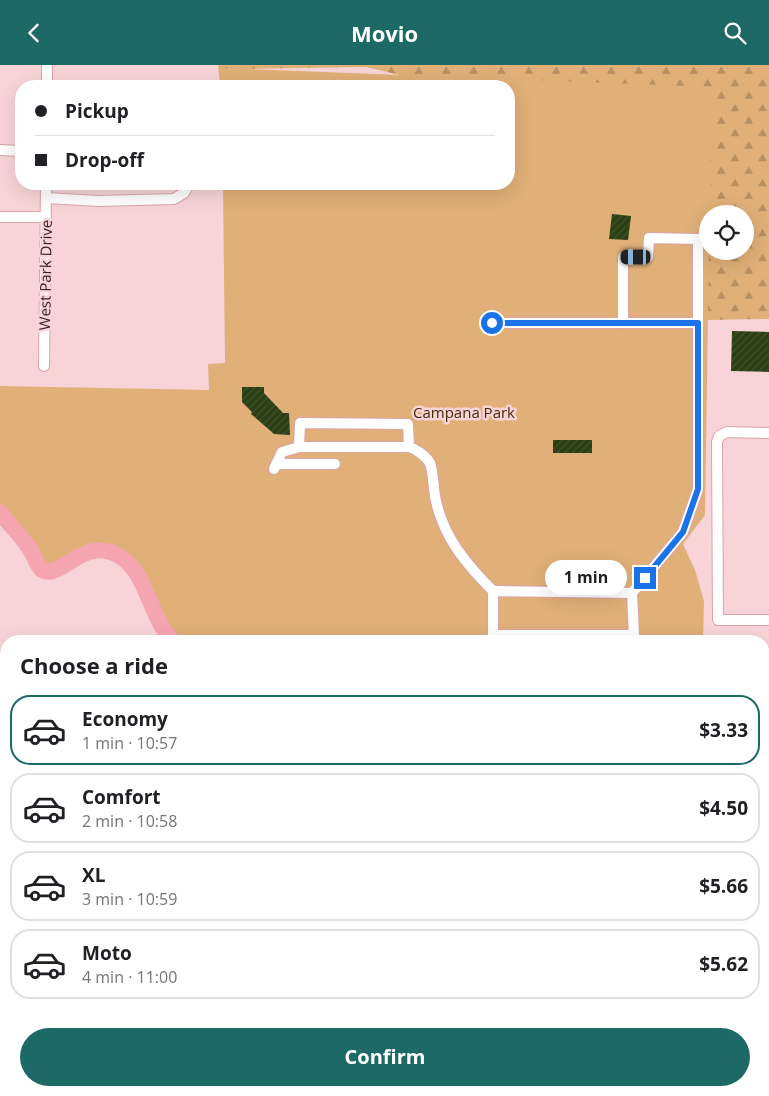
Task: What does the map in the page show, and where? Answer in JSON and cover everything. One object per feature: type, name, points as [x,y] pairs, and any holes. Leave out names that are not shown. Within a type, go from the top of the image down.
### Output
[{"type":"street","points":[[47,65],[47,80]]},
{"type":"street","points":[[0,150],[15,151]]},
{"type":"street","name":"West Park Drive","points":[[44,366],[46,190]]},
{"type":"street","points":[[46,199],[99,201],[174,199],[186,190]]},
{"type":"street","points":[[0,217],[46,217]]},
{"type":"street","points":[[623,323],[623,257],[648,257],[648,238],[698,239],[698,489],[683,532],[632,593],[634,635]]},
{"type":"street","points":[[492,323],[698,323]]},
{"type":"street","points":[[299,447],[300,423],[310,423],[408,424],[409,447]]},
{"type":"street","points":[[769,433],[727,432],[719,436],[717,442],[718,620],[769,620]]},
{"type":"street","points":[[335,464],[275,466],[282,452],[299,447],[409,447],[416,449],[429,462],[436,501],[448,536],[472,570],[493,591],[632,593]]},
{"type":"street","points":[[492,635],[493,591]]},
{"type":"green space","points":[[218,65],[769,65],[769,319],[705,320],[515,93],[515,80],[421,80],[366,67],[243,69],[238,80],[219,80]]},
{"type":"green space","name":"Campana Park","points":[[222,68],[712,87],[710,205],[699,205],[699,260],[709,260],[705,515],[683,544],[695,570],[704,601],[703,635],[168,635],[159,622],[133,568],[118,556],[105,551],[91,551],[78,555],[56,570],[45,572],[42,570],[28,545],[6,522],[0,512],[0,386],[209,390],[208,364],[225,363],[223,190],[515,190],[515,80],[222,80]]},
{"type":"building","points":[[612,214],[631,216],[628,240],[609,239]]},
{"type":"building","points":[[732,331],[769,332],[769,372],[731,371]]},
{"type":"building","points":[[242,387],[264,387],[264,393],[283,413],[289,413],[290,435],[274,434],[251,414],[252,412],[242,402]]},
{"type":"building","points":[[553,440],[592,440],[592,453],[553,453]]},
{"type":"waterway","points":[[0,512],[28,546],[42,570],[49,572],[58,569],[76,558],[98,550],[111,552],[125,560],[139,578],[159,622],[168,635]]},
{"type":"route","points":[[492,323],[698,323],[698,489],[683,532],[645,578]]}]
